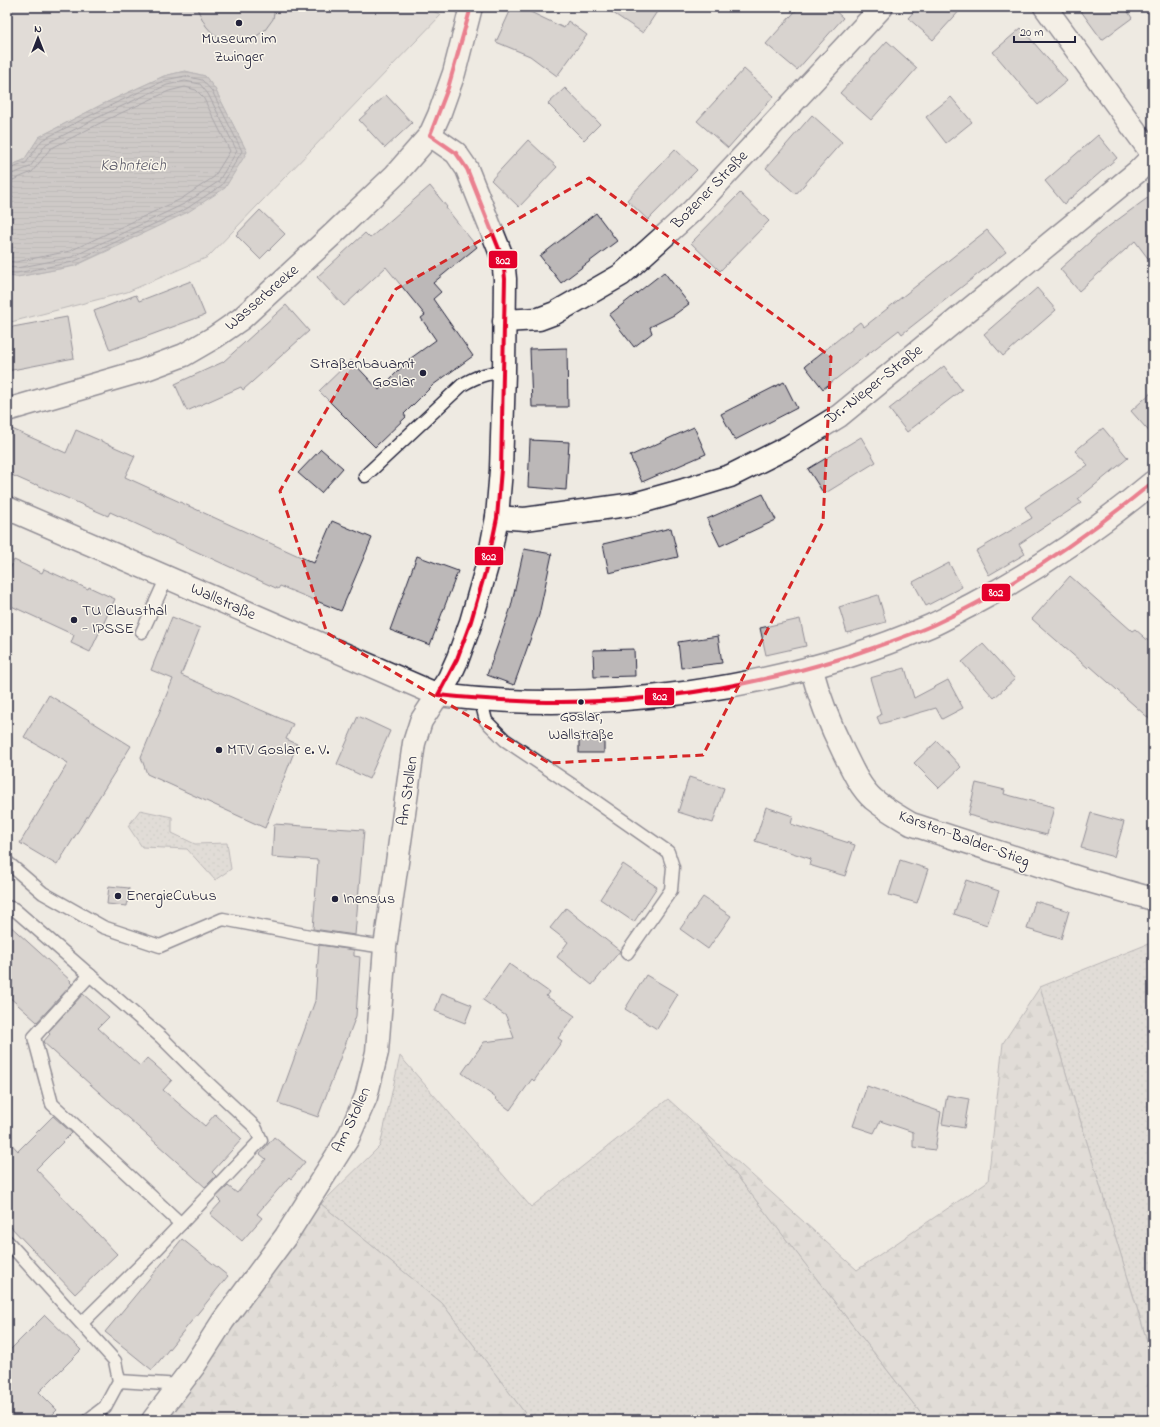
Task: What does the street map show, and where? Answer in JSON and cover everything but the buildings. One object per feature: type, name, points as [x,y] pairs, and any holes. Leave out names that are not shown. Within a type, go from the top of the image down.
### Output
[{"type":"street","name":"Wasserbreeke","points":[[7,410],[142,371],[184,355],[241,319],[395,175],[430,135],[454,73],[471,7]]},
{"type":"street","name":"Bozener Straße","points":[[504,321],[539,319],[555,313],[622,275],[692,211],[882,7]]},
{"type":"street","points":[[1045,7],[1153,156]]},
{"type":"street","name":"Am Stollen","points":[[153,1420],[181,1385],[223,1321],[286,1236],[348,1138],[366,1097],[377,1052],[386,947],[414,743],[421,721],[449,678],[458,658],[471,622],[488,559],[497,517],[501,470],[505,279],[503,259],[467,168],[456,153],[430,135]]},
{"type":"street","name":"Dr.-Nieper-Straße","points":[[497,517],[525,519],[634,504],[730,476],[790,446],[839,416],[1137,172],[1153,156]]},
{"type":"street","name":"Wallstraße","points":[[7,508],[438,696],[481,700],[577,702],[626,699],[709,690],[811,667],[876,647],[931,625],[999,590],[1044,563],[1094,528],[1153,482]]},
{"type":"street","name":"Karsten-Balder-Stieg","points":[[811,667],[817,691],[834,732],[856,778],[872,798],[890,812],[911,824],[1082,879],[1153,899]]},
{"type":"lane","points":[[365,476],[462,385],[476,377],[490,373],[504,372]]},
{"type":"lane","points":[[142,632],[166,577]]},
{"type":"lane","points":[[481,700],[486,722],[505,740],[668,852],[673,867],[670,890],[627,953]]},
{"type":"lane","points":[[7,862],[43,892],[103,927],[160,946],[223,919],[315,937],[386,947]]},
{"type":"lane","points":[[7,907],[14,909],[161,1037],[255,1127],[261,1140],[181,1224],[82,1323]]},
{"type":"lane","points":[[90,976],[34,1037],[52,1104],[181,1224]]},
{"type":"lane","points":[[7,1240],[115,1361],[118,1381],[105,1407],[88,1420]]},
{"type":"lane","points":[[118,1381],[181,1385]]},
{"type":"highlighted area","points":[[589,178],[831,357],[823,522],[703,755],[549,763],[327,633],[280,491],[396,289]]},
{"type":"green space","points":[[7,7],[425,7],[441,15],[208,257],[127,292],[7,323],[7,276],[17,277],[75,266],[129,241],[247,152],[215,89],[205,76],[185,71],[164,76],[101,105],[39,137],[24,160],[7,167]]},
{"type":"green space","points":[[140,810],[172,817],[172,833],[195,844],[227,843],[231,869],[215,880],[187,849],[142,847],[128,826]]},
{"type":"green space","points":[[1153,942],[1153,1361],[1040,987]]},
{"type":"green space","points":[[1040,987],[1153,1361],[1153,1420],[926,1420],[700,1128],[857,1270],[988,1181],[1003,1043]]},
{"type":"green space","points":[[400,1056],[531,1207],[668,1099],[700,1128],[926,1420],[530,1420],[442,1303],[321,1204],[380,1146]]},
{"type":"green space","points":[[321,1204],[442,1303],[530,1420],[164,1420],[184,1372]]},
{"type":"water","name":"Kahnteich","points":[[185,71],[205,76],[215,89],[247,152],[225,188],[188,212],[74,266],[17,277],[7,276],[7,167],[24,160],[39,137],[101,105],[164,76]]},
{"type":"transit line","name":"802","points":[[430,135],[448,88],[471,7]]},
{"type":"transit line","name":"802","points":[[430,135],[456,153],[467,169],[503,259],[505,279],[501,469],[497,518],[487,566],[471,621],[457,659],[438,695]]},
{"type":"transit line","name":"802","points":[[438,695],[546,702],[632,699],[739,684],[774,677],[843,658],[922,630],[992,595],[1075,542],[1153,482]]},
{"type":"place","name":"Museum im Zwinger","points":[[239,23]]},
{"type":"place","name":"Straßenbauamt Goslar","points":[[423,373]]},
{"type":"place","name":"TU Clausthal - IPSSE","points":[[74,620]]},
{"type":"place","name":"Goslar, Wallstraße","points":[[581,702]]},
{"type":"place","name":"MTV Goslar e. V.","points":[[219,750]]},
{"type":"place","name":"EnergieCubus","points":[[118,896]]},
{"type":"place","name":"Inensus","points":[[335,899]]}]
